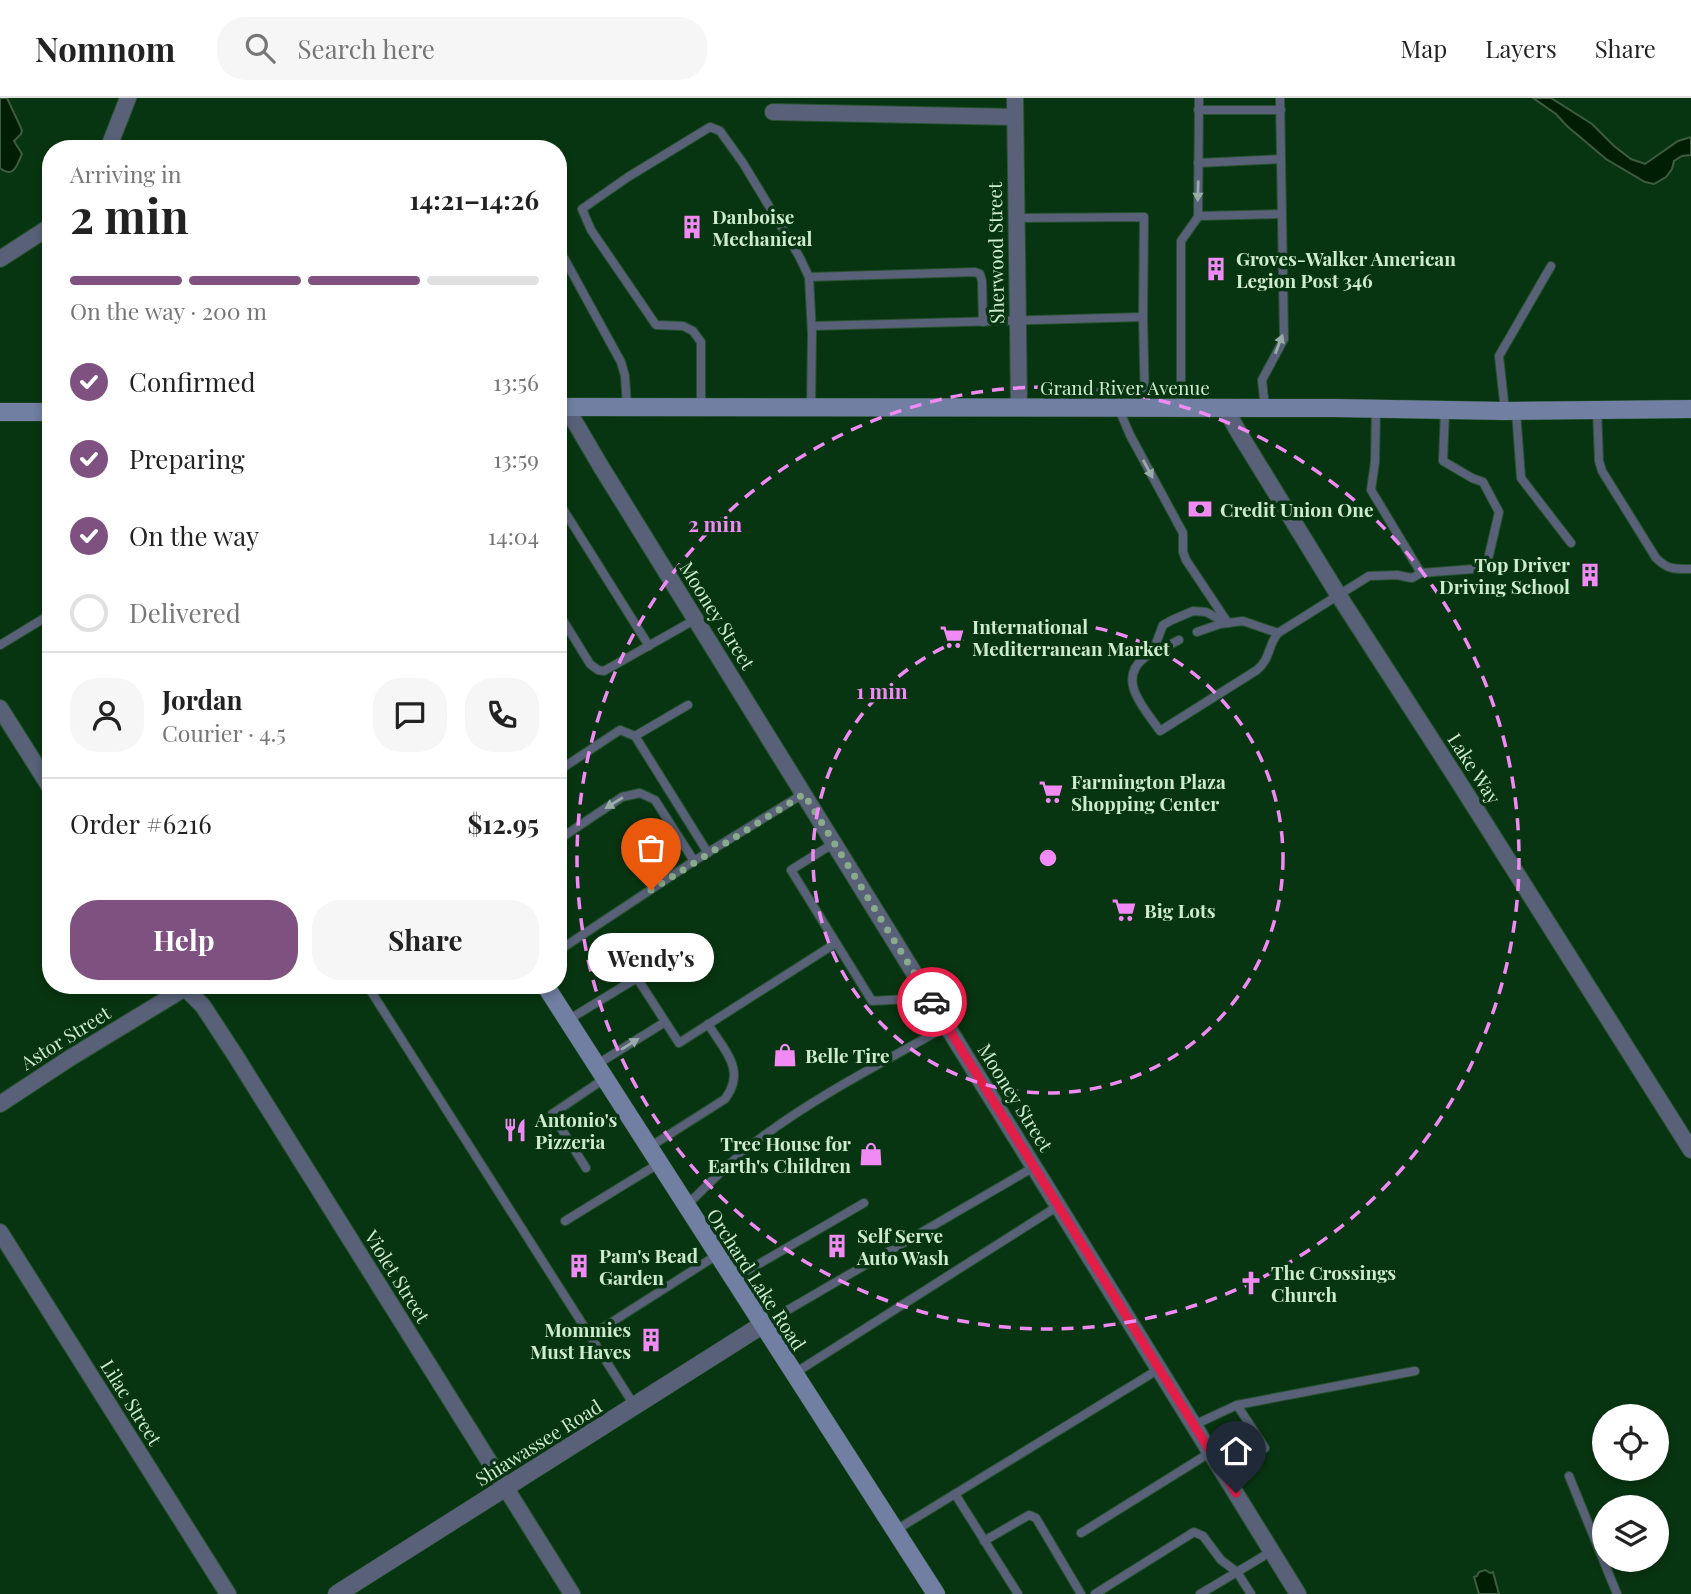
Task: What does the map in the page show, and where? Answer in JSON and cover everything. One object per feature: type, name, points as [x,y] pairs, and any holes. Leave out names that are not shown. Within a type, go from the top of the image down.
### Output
[{"type":"main road","name":"Grand River Avenue","points":[[567,407],[1145,407],[1511,411],[1691,409]]},
{"type":"main road","points":[[0,412],[42,412]]},
{"type":"main road","name":"Orchard Lake Road","points":[[551,994],[936,1594]]},
{"type":"street","points":[[112,140],[128,98]]},
{"type":"street","name":"Sherwood Street","points":[[1015,98],[1019,407]]},
{"type":"street","points":[[773,112],[1015,117]]},
{"type":"street","points":[[0,259],[42,232]]},
{"type":"street","name":"Lake Way","points":[[1225,408],[1339,596],[1691,1150]]},
{"type":"street","name":"Mooney Street","points":[[567,415],[1298,1594]]},
{"type":"street","points":[[0,708],[42,775]]},
{"type":"street","name":"Astor Street","points":[[0,1104],[172,994]]},
{"type":"street","name":"Violet Street","points":[[192,994],[235,1055],[572,1594]]},
{"type":"street","name":"Lilac Street","points":[[0,1232],[228,1594]]},
{"type":"street","name":"Shiawassee Road","points":[[337,1594],[762,1325]]},
{"type":"lane","points":[[1181,408],[1181,241],[1198,216],[1199,98]]},
{"type":"lane","points":[[1265,408],[1262,380],[1284,339],[1280,98]]},
{"type":"lane","points":[[1199,110],[1281,110]]},
{"type":"lane","points":[[701,407],[701,342],[693,331],[683,327],[656,325],[592,230],[582,209],[628,177],[710,127],[720,131],[743,163],[799,256],[808,277],[812,326],[811,407]]},
{"type":"lane","points":[[1198,163],[1281,159]]},
{"type":"lane","points":[[1198,216],[1282,214]]},
{"type":"lane","points":[[1016,218],[1143,218],[1145,407]]},
{"type":"lane","points":[[567,263],[621,362],[625,376],[627,407]]},
{"type":"lane","points":[[1551,266],[1499,356],[1521,478],[1571,543]]},
{"type":"lane","points":[[808,277],[975,272],[980,274],[982,281],[983,322]]},
{"type":"lane","points":[[812,326],[1143,317]]},
{"type":"lane","points":[[1118,407],[1130,435],[1183,533],[1186,560],[1228,623]]},
{"type":"lane","points":[[1376,409],[1375,462],[1371,490],[1421,573]]},
{"type":"lane","points":[[1180,640],[1144,658],[1134,670],[1131,679],[1134,691],[1160,731],[1257,670],[1264,664],[1269,647],[1278,633],[1369,576],[1397,575],[1412,578],[1421,573],[1486,568],[1499,512],[1483,482],[1443,461],[1445,410]]},
{"type":"lane","points":[[1597,410],[1599,461],[1602,471],[1663,566],[1691,569]]},
{"type":"lane","points":[[567,514],[649,646]]},
{"type":"lane","points":[[1152,654],[1163,625],[1193,611],[1206,612],[1228,623]]},
{"type":"lane","points":[[0,645],[42,619]]},
{"type":"lane","points":[[567,627],[590,664],[604,671],[696,619]]},
{"type":"lane","points":[[1197,632],[1243,621],[1278,633]]},
{"type":"lane","points":[[635,736],[688,705]]},
{"type":"lane","points":[[567,765],[620,730],[635,736],[708,853]]},
{"type":"lane","points":[[567,834],[622,797],[640,793],[655,800],[694,862]]},
{"type":"lane","points":[[567,945],[804,794]]},
{"type":"lane","points":[[834,843],[791,870],[836,943],[872,1001],[908,999],[926,992]]},
{"type":"lane","points":[[567,1020],[637,978],[678,1043],[836,943]]},
{"type":"lane","points":[[373,994],[635,1406]]},
{"type":"lane","points":[[586,1168],[552,1114],[600,1072],[665,1022]]},
{"type":"lane","points":[[565,1221],[653,1156],[731,1091],[735,1074],[733,1063],[708,1024]]},
{"type":"lane","points":[[686,1207],[760,1138],[860,1074],[947,1026]]},
{"type":"lane","points":[[762,1325],[1034,1167]]},
{"type":"lane","points":[[732,1279],[864,1203]]},
{"type":"lane","points":[[794,1374],[1058,1206]]},
{"type":"lane","points":[[590,1336],[717,1255]]},
{"type":"lane","points":[[895,1531],[1159,1369]]},
{"type":"lane","points":[[1194,1425],[1237,1405],[1415,1371]]},
{"type":"lane","points":[[1224,1474],[1265,1448],[1237,1405]]},
{"type":"lane","points":[[1081,1533],[1211,1452]]},
{"type":"lane","points":[[1569,1476],[1616,1594]]},
{"type":"lane","points":[[955,1494],[1018,1594]]},
{"type":"lane","points":[[984,1541],[1029,1515],[1036,1518],[1080,1594]]},
{"type":"lane","points":[[1095,1594],[1194,1532],[1203,1536],[1221,1560],[1237,1572],[1251,1594]]},
{"type":"lane","points":[[1200,1594],[1272,1551]]},
{"type":"shaded area","points":[[0,98],[7,98],[22,130],[14,141],[22,154],[17,166],[9,172],[0,168]]},
{"type":"shaded area","points":[[1533,98],[1551,98],[1592,124],[1631,159],[1645,164],[1678,141],[1691,137],[1691,155],[1674,161],[1666,177],[1654,184],[1645,182],[1606,159],[1556,114]]},
{"type":"shaded area","points":[[1485,1570],[1493,1572],[1499,1594],[1479,1594],[1474,1577]]},
{"type":"way so far","points":[[651,890],[804,794],[932,1002]]},
{"type":"place","name":"Danboise Mechanical","points":[[692,227]]},
{"type":"place","name":"Groves-Walker American Legion Post 346","points":[[1216,269]]},
{"type":"place","name":"Credit Union One","points":[[1200,509]]},
{"type":"place","name":"Top Driver Driving School","points":[[1590,575]]},
{"type":"place","name":"International Mediterranean Market","points":[[952,637]]},
{"type":"place","name":"Farmington Plaza Shopping Center","points":[[1051,792]]},
{"type":"place","name":"Wendy's","points":[[651,890]]},
{"type":"place","name":"Big Lots","points":[[1124,910]]},
{"type":"place","name":"Belle Tire","points":[[785,1055]]},
{"type":"place","name":"Antonio's Pizzeria","points":[[515,1130]]},
{"type":"place","name":"Tree House for Earth's Children","points":[[871,1154]]},
{"type":"place","name":"Self Serve Auto Wash","points":[[837,1246]]},
{"type":"place","name":"Pam's Bead Garden","points":[[579,1266]]},
{"type":"place","name":"The Crossings Church","points":[[1251,1283]]},
{"type":"place","name":"Mommies Must Haves","points":[[651,1340]]},
{"type":"route","points":[[932,1002],[1236,1493]]}]
